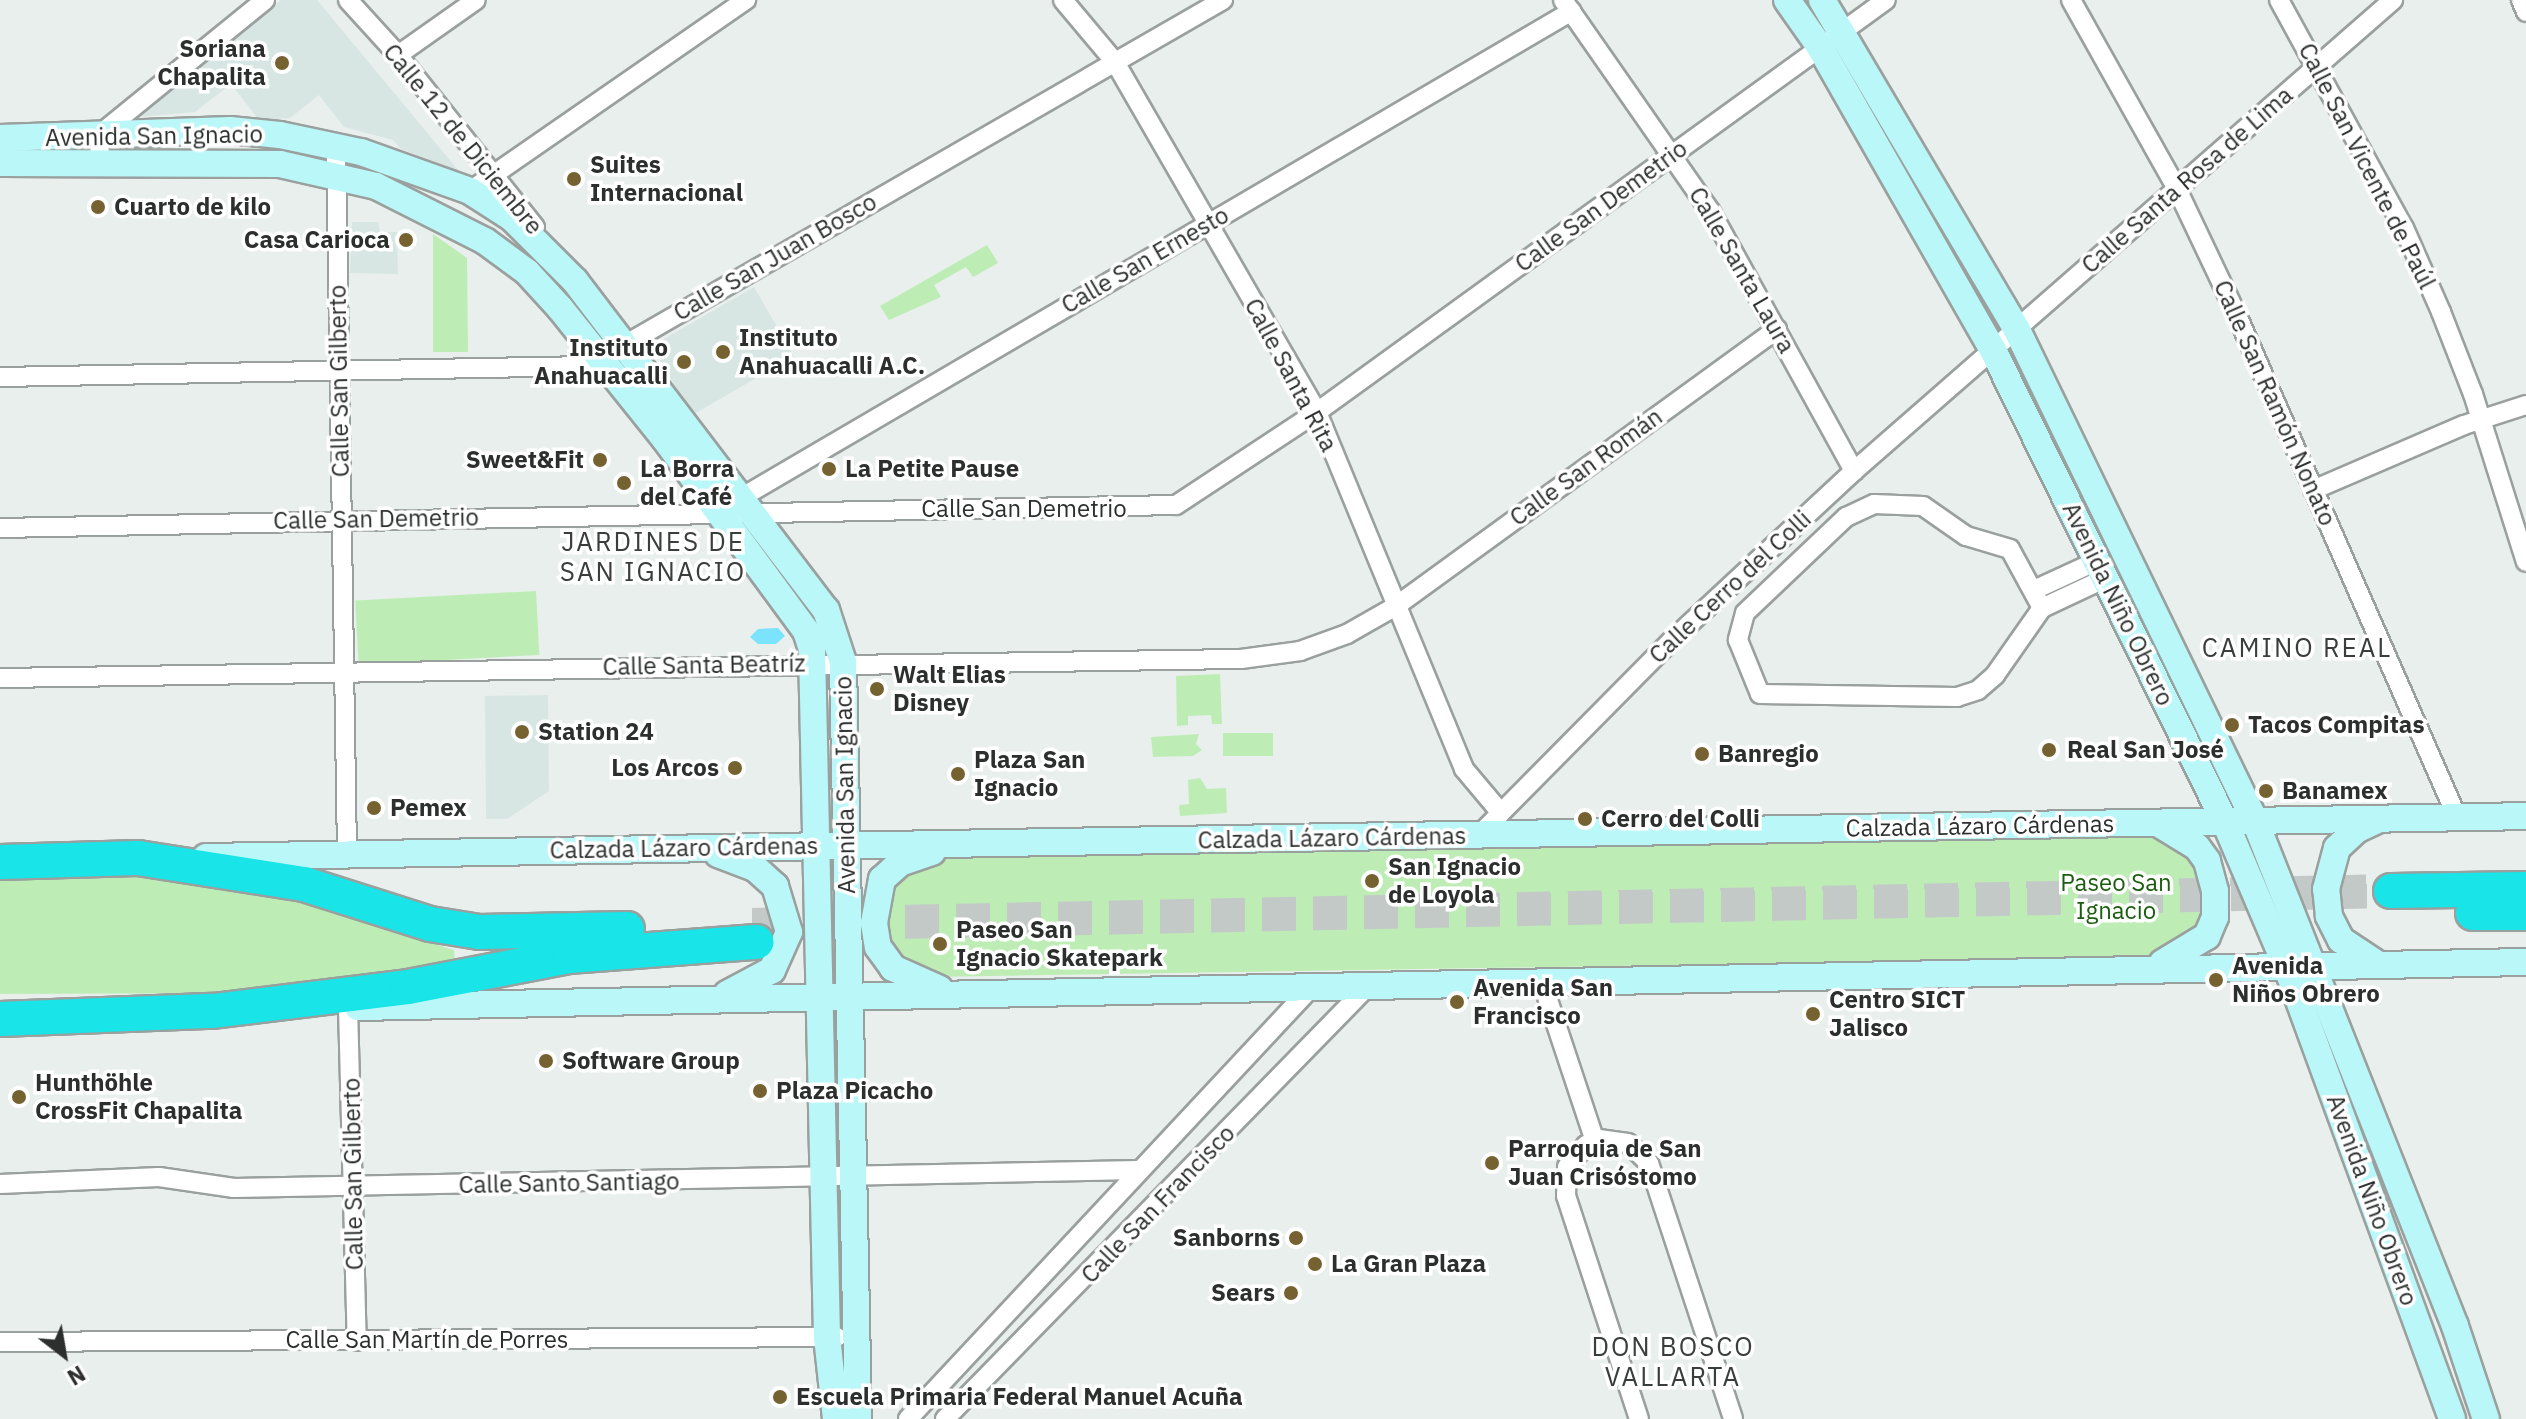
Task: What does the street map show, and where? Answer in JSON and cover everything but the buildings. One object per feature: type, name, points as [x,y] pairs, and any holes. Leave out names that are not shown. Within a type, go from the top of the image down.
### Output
[{"type":"highway","name":"Calzada Lázaro Cárdenas","points":[[0,862],[138,858],[304,884],[430,924],[479,932],[754,934],[569,956],[408,987],[213,1011],[0,1019]]},
{"type":"highway","points":[[2526,889],[2392,902],[2526,913]]},
{"type":"street","points":[[100,148],[265,0]]},
{"type":"street","name":"Calle 12 de Diciembre","points":[[348,0],[398,55],[495,174],[575,281]]},
{"type":"street","points":[[398,55],[476,0]]},
{"type":"street","points":[[470,191],[746,0]]},
{"type":"street","name":"Calle Santa Rita","points":[[1063,0],[1115,62],[1317,412],[1464,769],[1501,813]]},
{"type":"street","name":"Calle San Juan Bosco","points":[[0,377],[588,366],[1223,0]]},
{"type":"street","name":"Avenida Niño Obrero","points":[[1787,0],[1820,47],[1993,350],[2225,822],[2286,965],[2452,1419]]},
{"type":"street","name":"Avenida Niño Obrero","points":[[1822,0],[2017,330],[2255,821],[2315,964],[2486,1419]]},
{"type":"street","name":"Calle San Demetrio","points":[[0,528],[737,506],[1158,508],[1195,497],[1317,412],[1886,0]]},
{"type":"street","name":"Calle San Ramón Nonato","points":[[2071,0],[2177,189],[2457,817]]},
{"type":"street","name":"Calle San Vicente de Paúl","points":[[2279,0],[2404,228],[2481,420],[2526,562]]},
{"type":"street","name":"Calle Santa Rosa de Lima","points":[[1993,350],[2393,0]]},
{"type":"street","points":[[2521,0],[2526,12]]},
{"type":"street","name":"Calle Santa Laura","points":[[1567,6],[1673,154],[1777,329],[1854,471]]},
{"type":"street","name":"Calle San Ernesto","points":[[737,506],[1567,6]]},
{"type":"street","name":"Avenida San Ignacio","points":[[0,163],[230,130],[336,146],[470,191],[512,218],[575,281],[625,344],[737,506],[806,631],[812,662],[823,1180],[840,1337],[858,1419]]},
{"type":"street","name":"Avenida San Ignacio","points":[[0,138],[336,174],[411,201],[485,241],[527,272],[826,610],[843,662],[849,995],[851,1180],[836,1419]]},
{"type":"street","name":"Calle San Gilberto","points":[[336,146],[347,856]]},
{"type":"street","name":"Calle San Román","points":[[1396,606],[1777,329]]},
{"type":"street","name":"Calle Cerro del Colli","points":[[1478,836],[1671,641],[1854,471],[1993,350]]},
{"type":"street","points":[[2313,490],[2481,420],[2526,405]]},
{"type":"street","points":[[2042,608],[2010,549],[1966,536],[1923,506],[1874,504],[1846,517],[1745,613],[1738,640],[1760,694],[1957,697],[1978,690],[1995,675],[2042,608],[2101,569]]},
{"type":"street","points":[[2034,590],[2101,569]]},
{"type":"street","name":"Calle Santa Beatríz","points":[[0,678],[812,662],[1241,659],[1324,644],[1396,606]]},
{"type":"street","name":"Calzada Lázaro Cárdenas","points":[[138,858],[2526,816]]},
{"type":"street","points":[[2376,964],[2341,940],[2329,916],[2326,889],[2337,848],[2356,830],[2381,819]]},
{"type":"street","points":[[2151,968],[2191,950],[2207,936],[2215,917],[2207,861],[2187,837],[2156,823]]},
{"type":"street","points":[[955,994],[914,981],[893,968],[878,947],[875,900],[882,879],[922,853],[1024,847],[1034,842]]},
{"type":"street","points":[[703,848],[755,868],[775,886],[789,932],[772,970],[716,999]]},
{"type":"street","name":"Calzada Lázaro Cárdenas","points":[[213,1011],[849,995],[1310,989],[2315,964],[2526,962]]},
{"type":"street","points":[[1542,982],[1595,1141]]},
{"type":"street","name":"Calle San Francisco","points":[[945,1419],[1368,986]]},
{"type":"street","name":"Calle San Francisco","points":[[908,1419],[1041,1281],[1139,1170],[1207,1104],[1310,989]]},
{"type":"street","name":"Calle San Gilberto","points":[[348,1007],[357,1341]]},
{"type":"street","points":[[1207,1104],[1230,1129]]},
{"type":"street","points":[[1639,1419],[1566,1196],[1567,1167],[1595,1141],[1628,1143],[1649,1163],[1733,1419]]},
{"type":"street","name":"Calle Santo Santiago","points":[[0,1184],[159,1177],[234,1188],[851,1180],[1139,1170]]},
{"type":"street","points":[[1041,1281],[1057,1284],[1070,1294]]},
{"type":"street","name":"Calle San Martín de Porres","points":[[0,1342],[840,1337]]},
{"type":"shaded area","points":[[281,0],[317,0],[459,171],[401,149],[393,140],[344,127],[319,95],[290,118],[259,120],[231,84],[195,112],[138,117]]},
{"type":"shaded area","points":[[352,222],[378,222],[380,232],[397,232],[398,274],[350,273]]},
{"type":"shaded area","name":"Instituto Anahuacalli A.C.","points":[[754,287],[794,356],[692,415],[652,346]]},
{"type":"shaded area","points":[[548,695],[549,791],[507,819],[486,819],[485,696]]},
{"type":"green space","points":[[433,234],[467,258],[468,352],[433,352]]},
{"type":"green space","points":[[987,245],[998,263],[973,277],[966,267],[934,285],[941,297],[889,320],[880,306]]},
{"type":"green space","points":[[536,591],[539,655],[359,664],[355,600]]},
{"type":"green space","points":[[1220,674],[1222,724],[1212,724],[1211,715],[1188,716],[1188,725],[1177,726],[1176,676]]},
{"type":"green space","points":[[1223,733],[1273,733],[1273,756],[1223,756]]},
{"type":"green space","points":[[1199,734],[1196,744],[1202,750],[1193,756],[1153,757],[1151,737]]},
{"type":"green space","points":[[1200,778],[1207,789],[1226,788],[1227,813],[1180,816],[1179,805],[1189,804],[1188,780]]},
{"type":"green space","name":"Paseo San Ignacio","points":[[2165,833],[2204,864],[2211,914],[2166,957],[930,977],[907,973],[883,939],[894,874],[934,858]]},
{"type":"green space","points":[[139,873],[223,881],[325,909],[454,950],[455,966],[228,993],[0,994],[0,877]]},
{"type":"water","points":[[778,628],[785,636],[776,644],[758,644],[750,637],[758,629]]},
{"type":"tunnel","points":[[752,925],[2391,891]]},
{"type":"place","name":"Soriana Chapalita","points":[[282,63]]},
{"type":"place","name":"Suites Internacional","points":[[574,179]]},
{"type":"place","name":"Cuarto de kilo","points":[[98,207]]},
{"type":"place","name":"Casa Carioca","points":[[406,240]]},
{"type":"place","name":"Instituto Anahuacalli A.C.","points":[[723,352]]},
{"type":"place","name":"Instituto Anahuacalli","points":[[684,362]]},
{"type":"place","name":"Sweet&Fit","points":[[600,460]]},
{"type":"place","name":"La Petite Pause","points":[[829,469]]},
{"type":"place","name":"La Borra del Café","points":[[624,483]]},
{"type":"place","name":"Walt Elias Disney","points":[[877,689]]},
{"type":"place","name":"Tacos Compitas","points":[[2232,725]]},
{"type":"place","name":"Station 24","points":[[522,732]]},
{"type":"place","name":"Real San José","points":[[2049,750]]},
{"type":"place","name":"Banregio","points":[[1702,754]]},
{"type":"place","name":"Los Arcos","points":[[735,768]]},
{"type":"place","name":"Plaza San Ignacio","points":[[958,774]]},
{"type":"place","name":"Banamex","points":[[2266,791]]},
{"type":"place","name":"Pemex","points":[[374,808]]},
{"type":"place","name":"Cerro del Colli","points":[[1585,819]]},
{"type":"place","name":"San Ignacio de Loyola","points":[[1372,881]]},
{"type":"place","name":"Paseo San Ignacio Skatepark","points":[[940,944]]},
{"type":"place","name":"Avenida Niños Obrero","points":[[2216,980]]},
{"type":"place","name":"Avenida San Francisco","points":[[1457,1002]]},
{"type":"place","name":"Centro SICT Jalisco","points":[[1813,1014]]},
{"type":"place","name":"Software Group","points":[[546,1061]]},
{"type":"place","name":"Plaza Picacho","points":[[760,1091]]},
{"type":"place","name":"Hunthöhle CrossFit Chapalita","points":[[19,1097]]},
{"type":"place","name":"Parroquia de San Juan Crisóstomo","points":[[1492,1163]]},
{"type":"place","name":"Sanborns","points":[[1296,1238]]},
{"type":"place","name":"La Gran Plaza","points":[[1315,1264]]},
{"type":"place","name":"Sears","points":[[1291,1293]]},
{"type":"place","name":"Escuela Primaria Federal Manuel Acuña","points":[[780,1397]]},
{"type":"district","name":"JARDINES DE SAN IGNACIO","points":[[653,557]]},
{"type":"district","name":"CAMINO REAL","points":[[2297,648]]},
{"type":"district","name":"DON BOSCO VALLARTA","points":[[1673,1362]]}]
